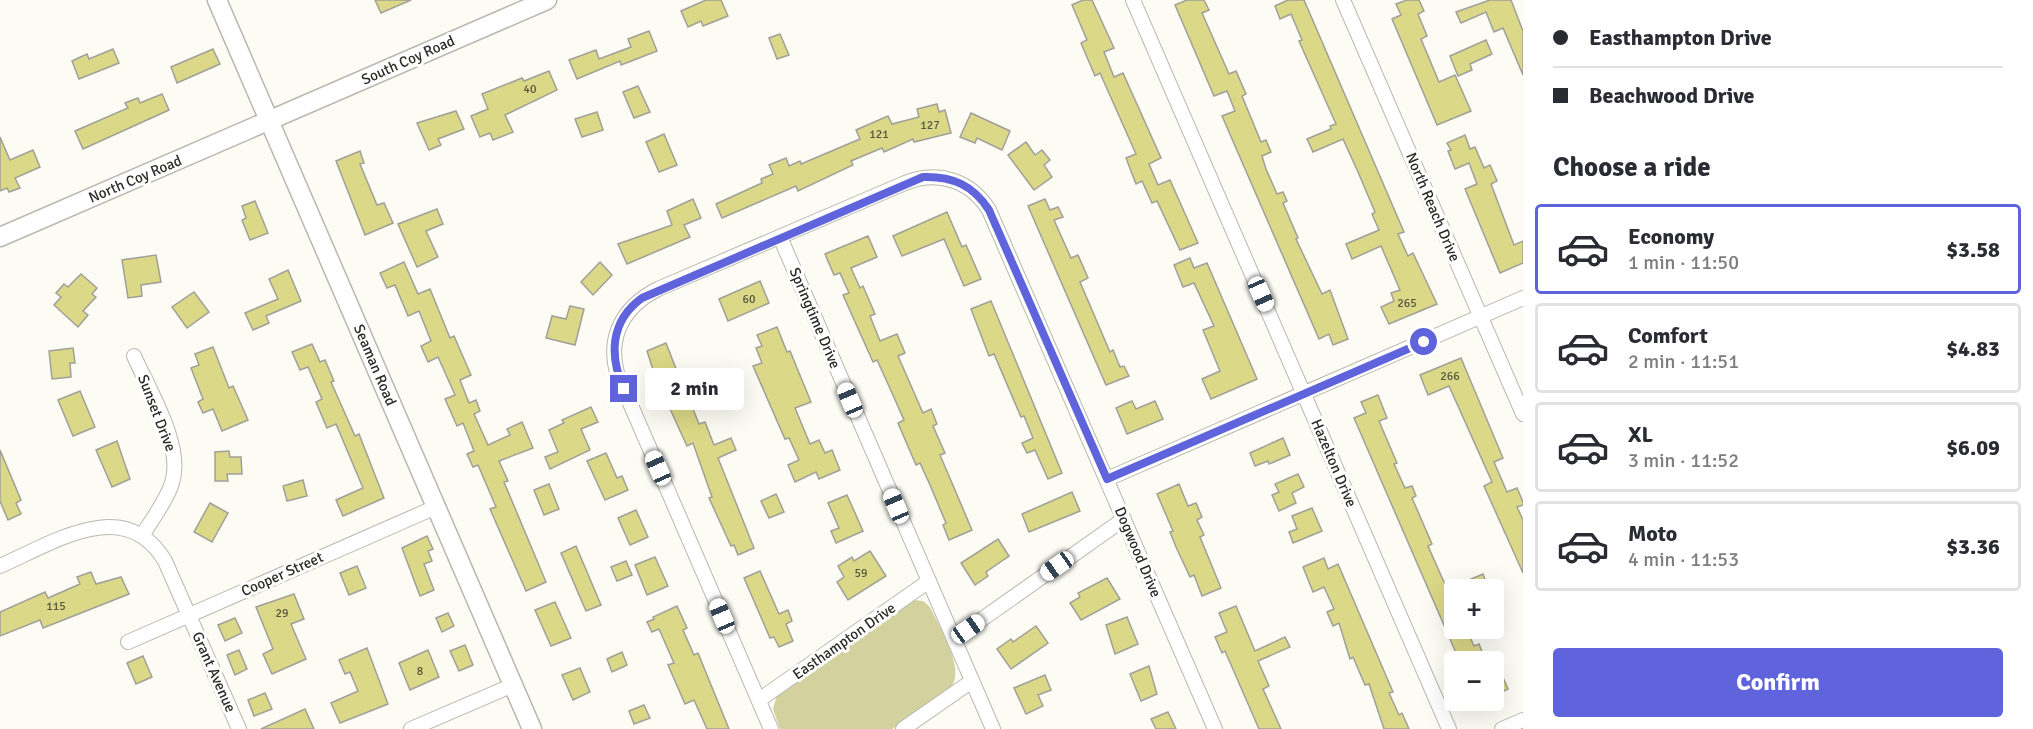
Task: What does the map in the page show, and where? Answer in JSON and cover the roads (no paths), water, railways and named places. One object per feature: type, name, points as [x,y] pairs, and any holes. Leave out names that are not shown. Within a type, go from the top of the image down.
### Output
[{"type":"street","name":"Seaman Road","points":[[218,0],[532,729]]},
{"type":"street","name":"South Coy Road","points":[[270,121],[547,0]]},
{"type":"street","name":"Hazelton Drive","points":[[1133,0],[1449,729]]},
{"type":"street","name":"North Reach Drive","points":[[1343,0],[1523,414]]},
{"type":"street","name":"North Coy Road","points":[[0,237],[270,121]]},
{"type":"street","name":"Dogwood Drive","points":[[780,237],[913,180],[944,177],[965,184],[983,201],[994,219],[1215,729]]},
{"type":"street","points":[[771,729],[617,373],[613,351],[618,328],[634,303],[649,293],[780,237]]},
{"type":"street","name":"Springtime Drive","points":[[780,237],[993,729]]},
{"type":"street","points":[[1107,479],[1523,298]]},
{"type":"street","name":"Sunset Drive","points":[[134,356],[171,442],[175,462],[170,487],[142,536]]},
{"type":"street","name":"Cooper Street","points":[[128,642],[436,507]]},
{"type":"street","points":[[954,639],[1124,519]]},
{"type":"street","points":[[0,566],[96,526],[115,526],[142,536]]},
{"type":"street","name":"Grant Avenue","points":[[142,536],[159,551],[165,561],[239,729]]},
{"type":"street","name":"Easthampton Drive","points":[[759,700],[929,581]]},
{"type":"street","points":[[903,729],[972,681]]},
{"type":"street","points":[[411,729],[513,685]]},
{"type":"street","points":[[1502,729],[1523,720]]}]
